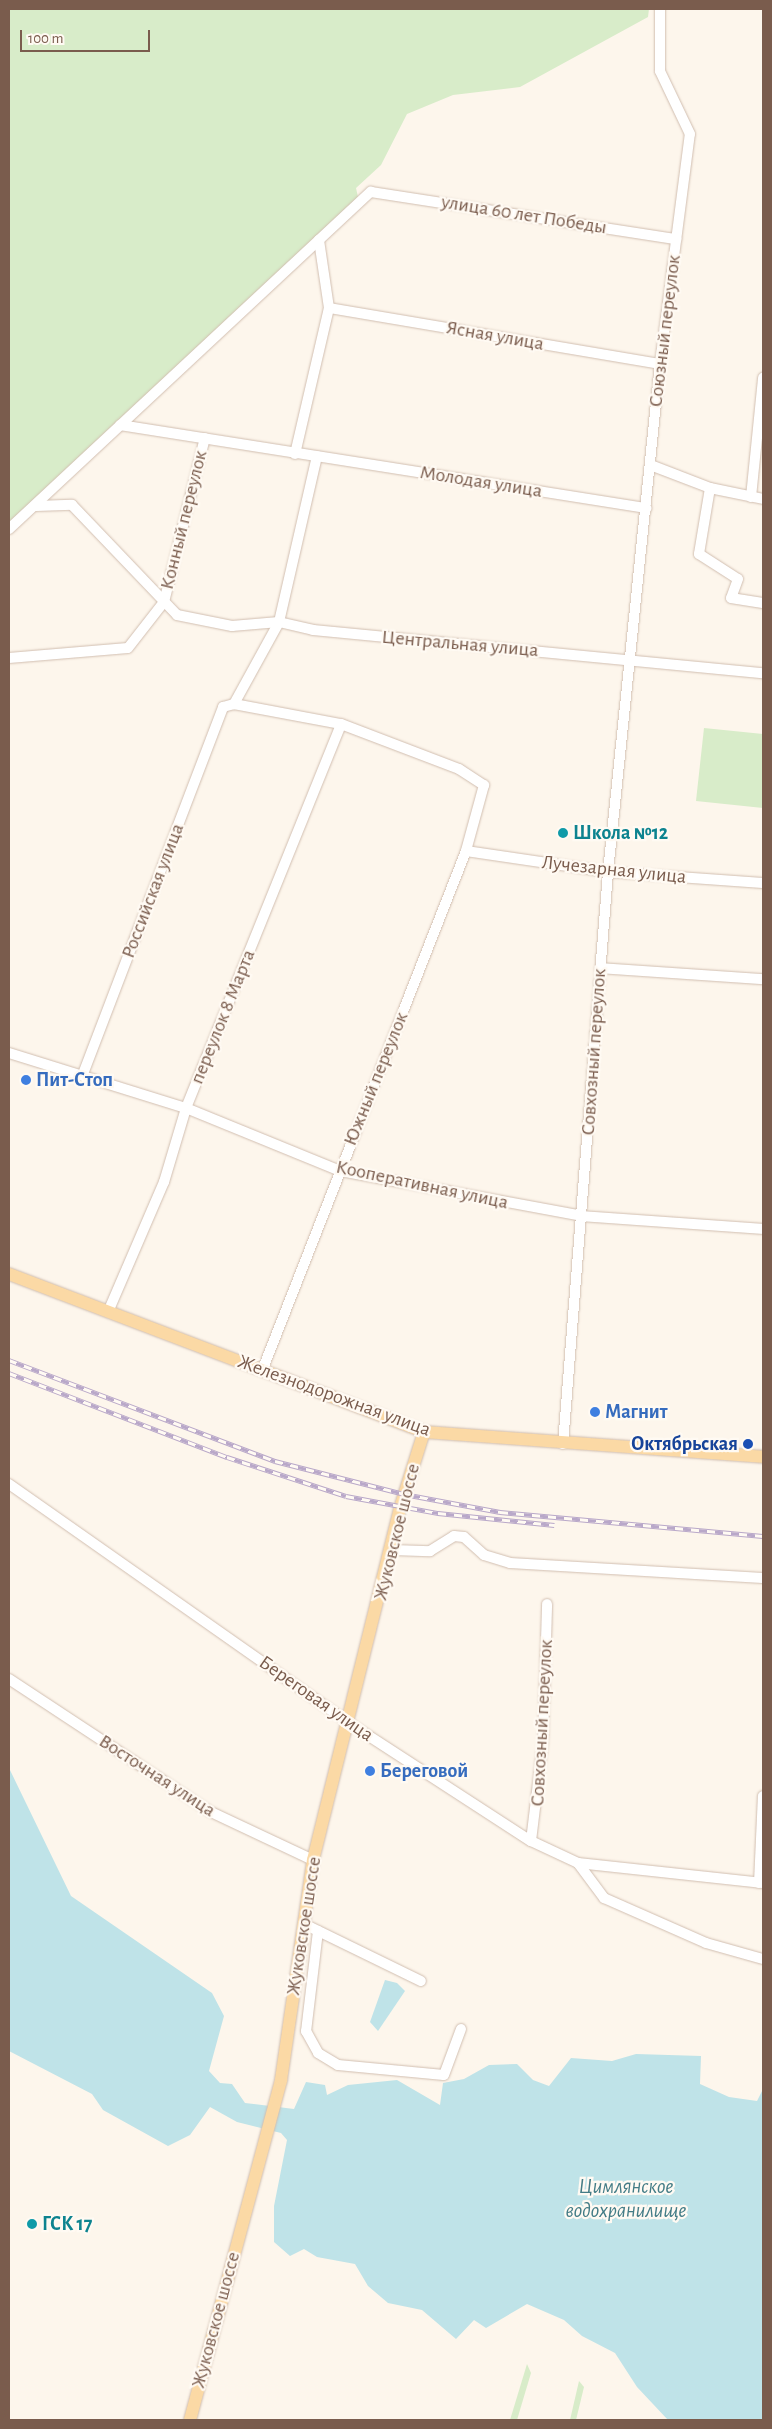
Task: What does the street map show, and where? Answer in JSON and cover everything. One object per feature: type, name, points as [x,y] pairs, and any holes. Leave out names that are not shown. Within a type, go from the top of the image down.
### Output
[{"type":"main road","name":"Железнодорожная улица","points":[[9,1274],[424,1432],[763,1458]]},
{"type":"main road","name":"Жуковское шоссе","points":[[190,2420],[281,2080],[313,1860],[424,1432]]},
{"type":"street","name":"Союзный переулок","points":[[630,660],[646,508],[653,466],[660,364],[690,134],[660,70],[660,9]]},
{"type":"street","name":"улица 60 лет Победы","points":[[318,240],[371,192],[676,239]]},
{"type":"street","points":[[295,454],[329,308],[318,240]]},
{"type":"street","points":[[9,529],[36,506],[318,240]]},
{"type":"street","name":"Ясная улица","points":[[329,308],[660,364]]},
{"type":"street","points":[[751,497],[763,378]]},
{"type":"street","name":"Молодая улица","points":[[120,426],[646,508]]},
{"type":"street","name":"Конный переулок","points":[[164,602],[205,438]]},
{"type":"street","points":[[317,456],[279,622],[234,704],[341,724]]},
{"type":"street","points":[[653,466],[710,488],[763,499]]},
{"type":"street","points":[[710,488],[699,554],[738,579],[731,598],[763,602]]},
{"type":"street","name":"Центральная улица","points":[[36,506],[72,505],[177,615],[232,626],[279,622],[313,630],[763,673]]},
{"type":"street","points":[[9,658],[128,648],[164,602]]},
{"type":"street","name":"Совхозный переулок","points":[[563,1444],[608,872],[630,660]]},
{"type":"street","name":"Российская улица","points":[[82,1074],[223,707],[234,704]]},
{"type":"street","name":"Южный переулок","points":[[262,1371],[466,851],[484,785],[459,769],[341,724]]},
{"type":"street","name":"переулок 8 Марта","points":[[108,1312],[164,1182],[186,1108],[341,724]]},
{"type":"street","name":"Лучезарная улица","points":[[466,851],[608,872],[763,883]]},
{"type":"street","points":[[600,968],[763,979]]},
{"type":"street","name":"Кооперативная улица","points":[[9,1053],[82,1074],[186,1108],[340,1170],[582,1216],[763,1229]]},
{"type":"street","name":"Береговая улица","points":[[9,1484],[349,1723],[531,1841],[578,1863],[604,1898],[644,1918],[706,1943],[763,1959]]},
{"type":"street","points":[[392,1550],[430,1551],[454,1536],[464,1537],[484,1555],[510,1563],[763,1578]]},
{"type":"street","name":"Совхозный переулок","points":[[531,1841],[544,1742],[547,1604]]},
{"type":"street","name":"Восточная улица","points":[[9,1679],[211,1812],[313,1860]]},
{"type":"street","points":[[578,1863],[761,1883],[763,1796]]},
{"type":"street","points":[[304,1924],[421,1981]]},
{"type":"street","points":[[318,1931],[306,2031],[318,2053],[338,2065],[444,2075],[460,2029]]},
{"type":"green space","points":[[9,9],[649,9],[648,17],[520,87],[453,95],[407,114],[381,165],[356,188],[358,197],[9,523]]},
{"type":"green space","points":[[704,728],[763,734],[763,808],[696,801]]},
{"type":"green space","points":[[527,2364],[531,2373],[517,2420],[510,2420]]},
{"type":"green space","points":[[579,2381],[584,2387],[576,2420],[570,2420]]},
{"type":"water","name":"Цимлянское водохранилище","points":[[9,1768],[71,1896],[212,1993],[224,2016],[209,2071],[220,2083],[232,2084],[245,2103],[294,2109],[306,2082],[325,2085],[327,2095],[348,2085],[397,2080],[440,2105],[443,2083],[464,2079],[489,2065],[517,2064],[533,2080],[549,2086],[571,2058],[612,2061],[636,2054],[701,2056],[700,2084],[729,2097],[757,2101],[763,2089],[763,2420],[668,2420],[637,2387],[615,2353],[582,2336],[564,2320],[527,2304],[486,2328],[474,2320],[456,2339],[422,2310],[388,2303],[368,2286],[355,2264],[317,2257],[304,2249],[290,2256],[274,2242],[274,2206],[287,2140],[281,2133],[237,2122],[210,2107],[190,2135],[168,2146],[103,2110],[92,2094],[9,2051]]},
{"type":"water","points":[[385,1980],[397,1983],[405,1991],[378,2031],[370,2022]]},
{"type":"railway","points":[[9,1360],[275,1461],[404,1494],[500,1512],[763,1536]]},
{"type":"railway","points":[[9,1373],[227,1457],[346,1496],[438,1513],[554,1525]]},
{"type":"place","name":"Школа №12","points":[[563,833]]},
{"type":"place","name":"Пит-Стоп","points":[[26,1080]]},
{"type":"place","name":"Магнит","points":[[595,1412]]},
{"type":"place","name":"Октябрьская","points":[[748,1444]]},
{"type":"place","name":"Береговой","points":[[370,1771]]},
{"type":"place","name":"ГСК 17","points":[[32,2224]]}]
